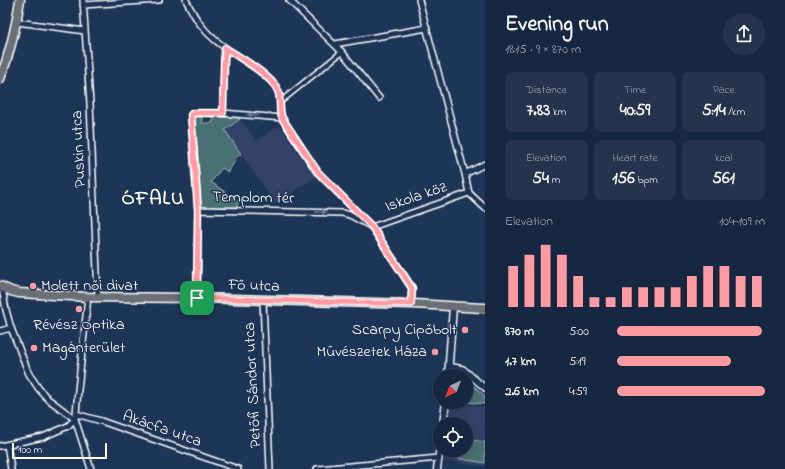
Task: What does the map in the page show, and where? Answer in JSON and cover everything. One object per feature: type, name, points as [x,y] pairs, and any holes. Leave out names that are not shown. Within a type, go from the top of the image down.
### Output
[{"type":"main road","points":[[0,79],[11,46],[17,22],[20,0]]},
{"type":"main road","name":"Fő utca","points":[[1,287],[19,293],[88,297],[197,298],[441,305],[485,308]]},
{"type":"street","points":[[83,3],[159,0]]},
{"type":"street","points":[[186,0],[201,26],[210,36],[272,82],[277,89],[282,118],[318,172],[372,227],[412,288],[411,304]]},
{"type":"street","points":[[289,0],[335,44],[379,98]]},
{"type":"street","points":[[419,0],[469,193],[485,208]]},
{"type":"street","name":"Puskin utca","points":[[83,3],[90,103],[98,297]]},
{"type":"street","points":[[17,22],[85,31]]},
{"type":"street","points":[[335,44],[427,28]]},
{"type":"street","points":[[223,113],[225,48]]},
{"type":"street","points":[[280,102],[342,52]]},
{"type":"street","name":"Templom tér","points":[[282,118],[223,113],[193,113],[191,115],[198,210],[342,212],[372,227]]},
{"type":"street","points":[[465,174],[485,164]]},
{"type":"street","name":"Iskola köz","points":[[372,227],[469,193]]},
{"type":"street","points":[[197,298],[198,210]]},
{"type":"street","points":[[1,287],[11,328],[24,364],[33,380],[48,399],[75,419]]},
{"type":"street","points":[[88,297],[75,419],[91,469]]},
{"type":"street","name":"Petőfi Sándor utca","points":[[263,301],[270,469]]},
{"type":"street","points":[[449,369],[453,307]]},
{"type":"street","points":[[0,331],[11,328]]},
{"type":"street","points":[[449,365],[463,369],[485,388]]},
{"type":"street","name":"Akácfa utca","points":[[76,414],[101,421],[238,469]]},
{"type":"street","points":[[0,446],[43,437],[68,426],[75,419]]},
{"type":"street","points":[[6,445],[11,469]]},
{"type":"street","points":[[317,469],[439,458],[437,469]]},
{"type":"shaded area","points":[[241,119],[256,141],[279,125],[315,178],[275,204],[225,130]]},
{"type":"shaded area","points":[[473,405],[485,407],[485,466],[445,462],[445,457],[473,457],[473,417],[450,417],[451,409],[473,409]]},
{"type":"green space","points":[[195,117],[202,117],[202,123],[213,123],[213,117],[240,119],[225,130],[241,154],[235,158],[236,160],[228,172],[222,168],[211,182],[239,202],[236,207],[201,207]]},
{"type":"green space","points":[[473,385],[485,396],[485,404],[473,403]]},
{"type":"green space","points":[[473,440],[485,442],[485,463],[448,457],[473,457]]},
{"type":"place","name":"Molett női divat","points":[[33,286]]},
{"type":"place","name":"Révész Optika","points":[[79,309]]},
{"type":"place","name":"Scarpy Cipőbolt","points":[[465,330]]},
{"type":"place","name":"Magánterület","points":[[34,348]]},
{"type":"place","name":"Művészetek Háza","points":[[435,352]]},
{"type":"district","name":"ÓFALU","points":[[153,199]]},
{"type":"route","points":[[225,48],[255,68],[272,82],[279,95],[282,118],[318,172],[372,227],[412,288],[411,304],[197,298],[198,210],[191,115],[193,113],[223,113],[225,48]]}]
